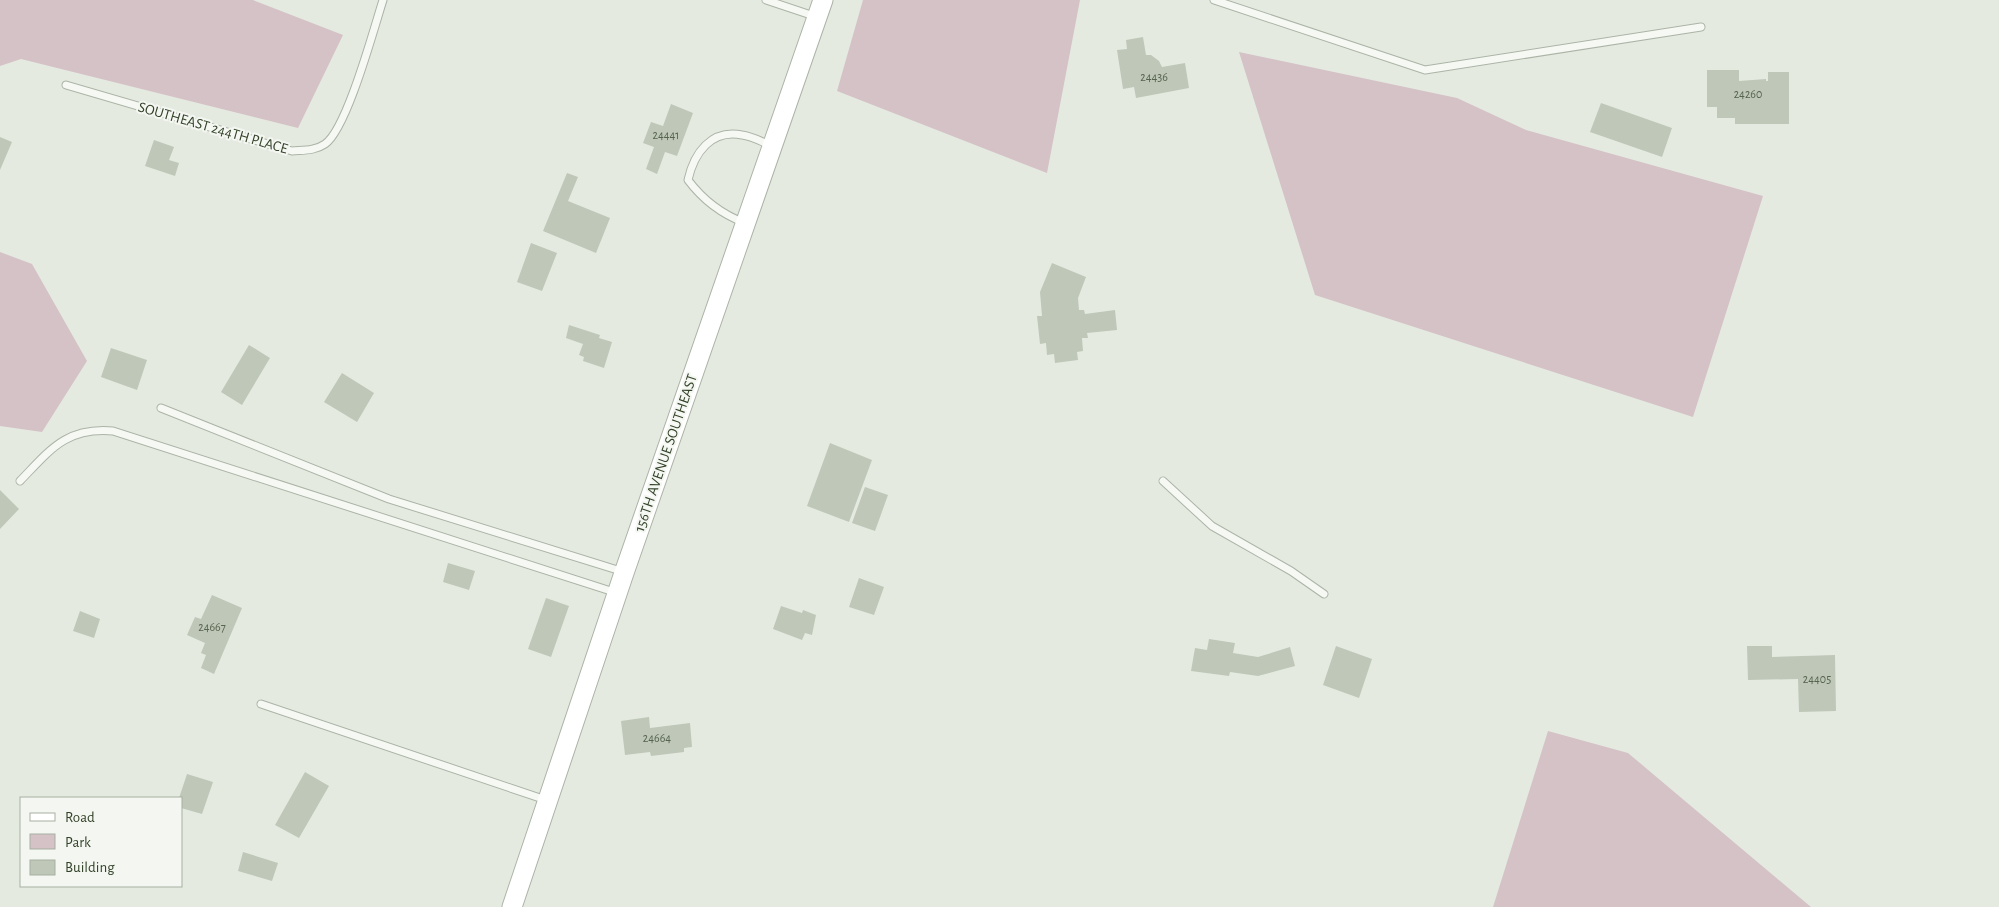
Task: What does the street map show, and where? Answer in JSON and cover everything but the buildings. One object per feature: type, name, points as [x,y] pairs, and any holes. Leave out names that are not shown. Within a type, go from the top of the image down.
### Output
[{"type":"street","name":"156TH AVENUE SOUTHEAST","points":[[512,907],[624,572],[820,9]]},
{"type":"lane","name":"SOUTHEAST 244TH PLACE","points":[[66,85],[292,151],[312,150],[327,143],[353,96],[383,0]]},
{"type":"lane","points":[[766,0],[820,9]]},
{"type":"lane","points":[[1214,0],[1425,70],[1700,27]]},
{"type":"lane","points":[[745,223],[729,217],[696,190],[688,180],[691,166],[698,152],[712,138],[728,134],[742,134],[772,146]]},
{"type":"lane","points":[[161,408],[390,500],[624,572]]},
{"type":"lane","points":[[20,481],[54,445],[70,436],[96,430],[113,431],[618,594]]},
{"type":"lane","points":[[1163,481],[1212,526],[1291,571],[1324,594]]},
{"type":"lane","points":[[260,704],[549,801]]},
{"type":"green space","points":[[0,0],[253,0],[343,35],[298,128],[21,59],[0,66]]},
{"type":"green space","points":[[863,0],[1080,0],[1047,173],[837,91]]},
{"type":"green space","points":[[1239,52],[1457,98],[1526,130],[1763,196],[1693,417],[1315,295]]},
{"type":"green space","points":[[0,252],[32,264],[87,361],[42,432],[0,426]]},
{"type":"green space","points":[[1548,731],[1628,753],[1811,907],[1493,907]]}]
